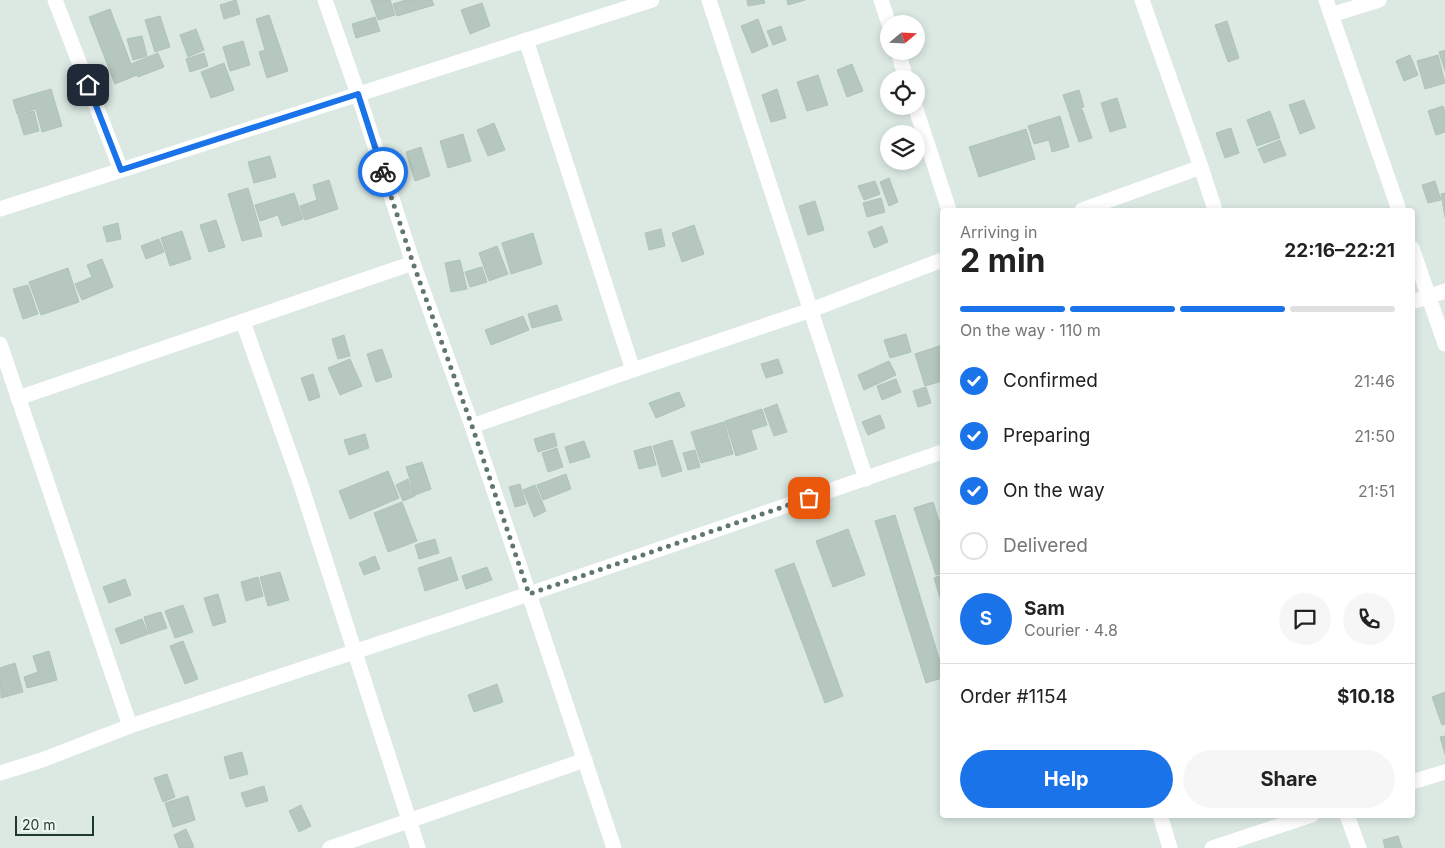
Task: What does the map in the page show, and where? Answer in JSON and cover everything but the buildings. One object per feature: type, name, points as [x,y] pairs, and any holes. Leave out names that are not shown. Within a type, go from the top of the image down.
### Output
[{"type":"street","points":[[55,0],[121,170]]},
{"type":"street","points":[[325,0],[413,263],[472,426],[614,848]]},
{"type":"street","points":[[0,209],[652,0]]},
{"type":"street","points":[[709,0],[866,479]]},
{"type":"street","points":[[881,0],[886,15]]},
{"type":"street","points":[[1142,0],[1214,208]]},
{"type":"street","points":[[1326,0],[1398,208]]},
{"type":"street","points":[[1331,15],[1379,0]]},
{"type":"street","points":[[526,40],[633,370]]},
{"type":"street","points":[[918,115],[948,208]]},
{"type":"street","points":[[1088,208],[1201,167]]},
{"type":"street","points":[[1415,256],[1445,344]]},
{"type":"street","points":[[472,426],[811,310],[940,261]]},
{"type":"street","points":[[18,398],[413,263]]},
{"type":"street","points":[[1415,301],[1445,291]]},
{"type":"street","points":[[243,322],[301,485],[418,848]]},
{"type":"street","points":[[0,344],[130,726]]},
{"type":"street","points":[[0,773],[42,760],[130,726],[529,594],[940,453]]},
{"type":"street","points":[[330,848],[585,760]]},
{"type":"street","points":[[1415,781],[1445,772]]},
{"type":"street","points":[[1161,818],[1170,848]]},
{"type":"street","points":[[1212,848],[1303,818]]},
{"type":"street","points":[[1348,818],[1359,848]]},
{"type":"way so far","points":[[383,172],[529,594],[809,498]]},
{"type":"route","points":[[88,85],[121,170],[358,94],[383,172]]}]
